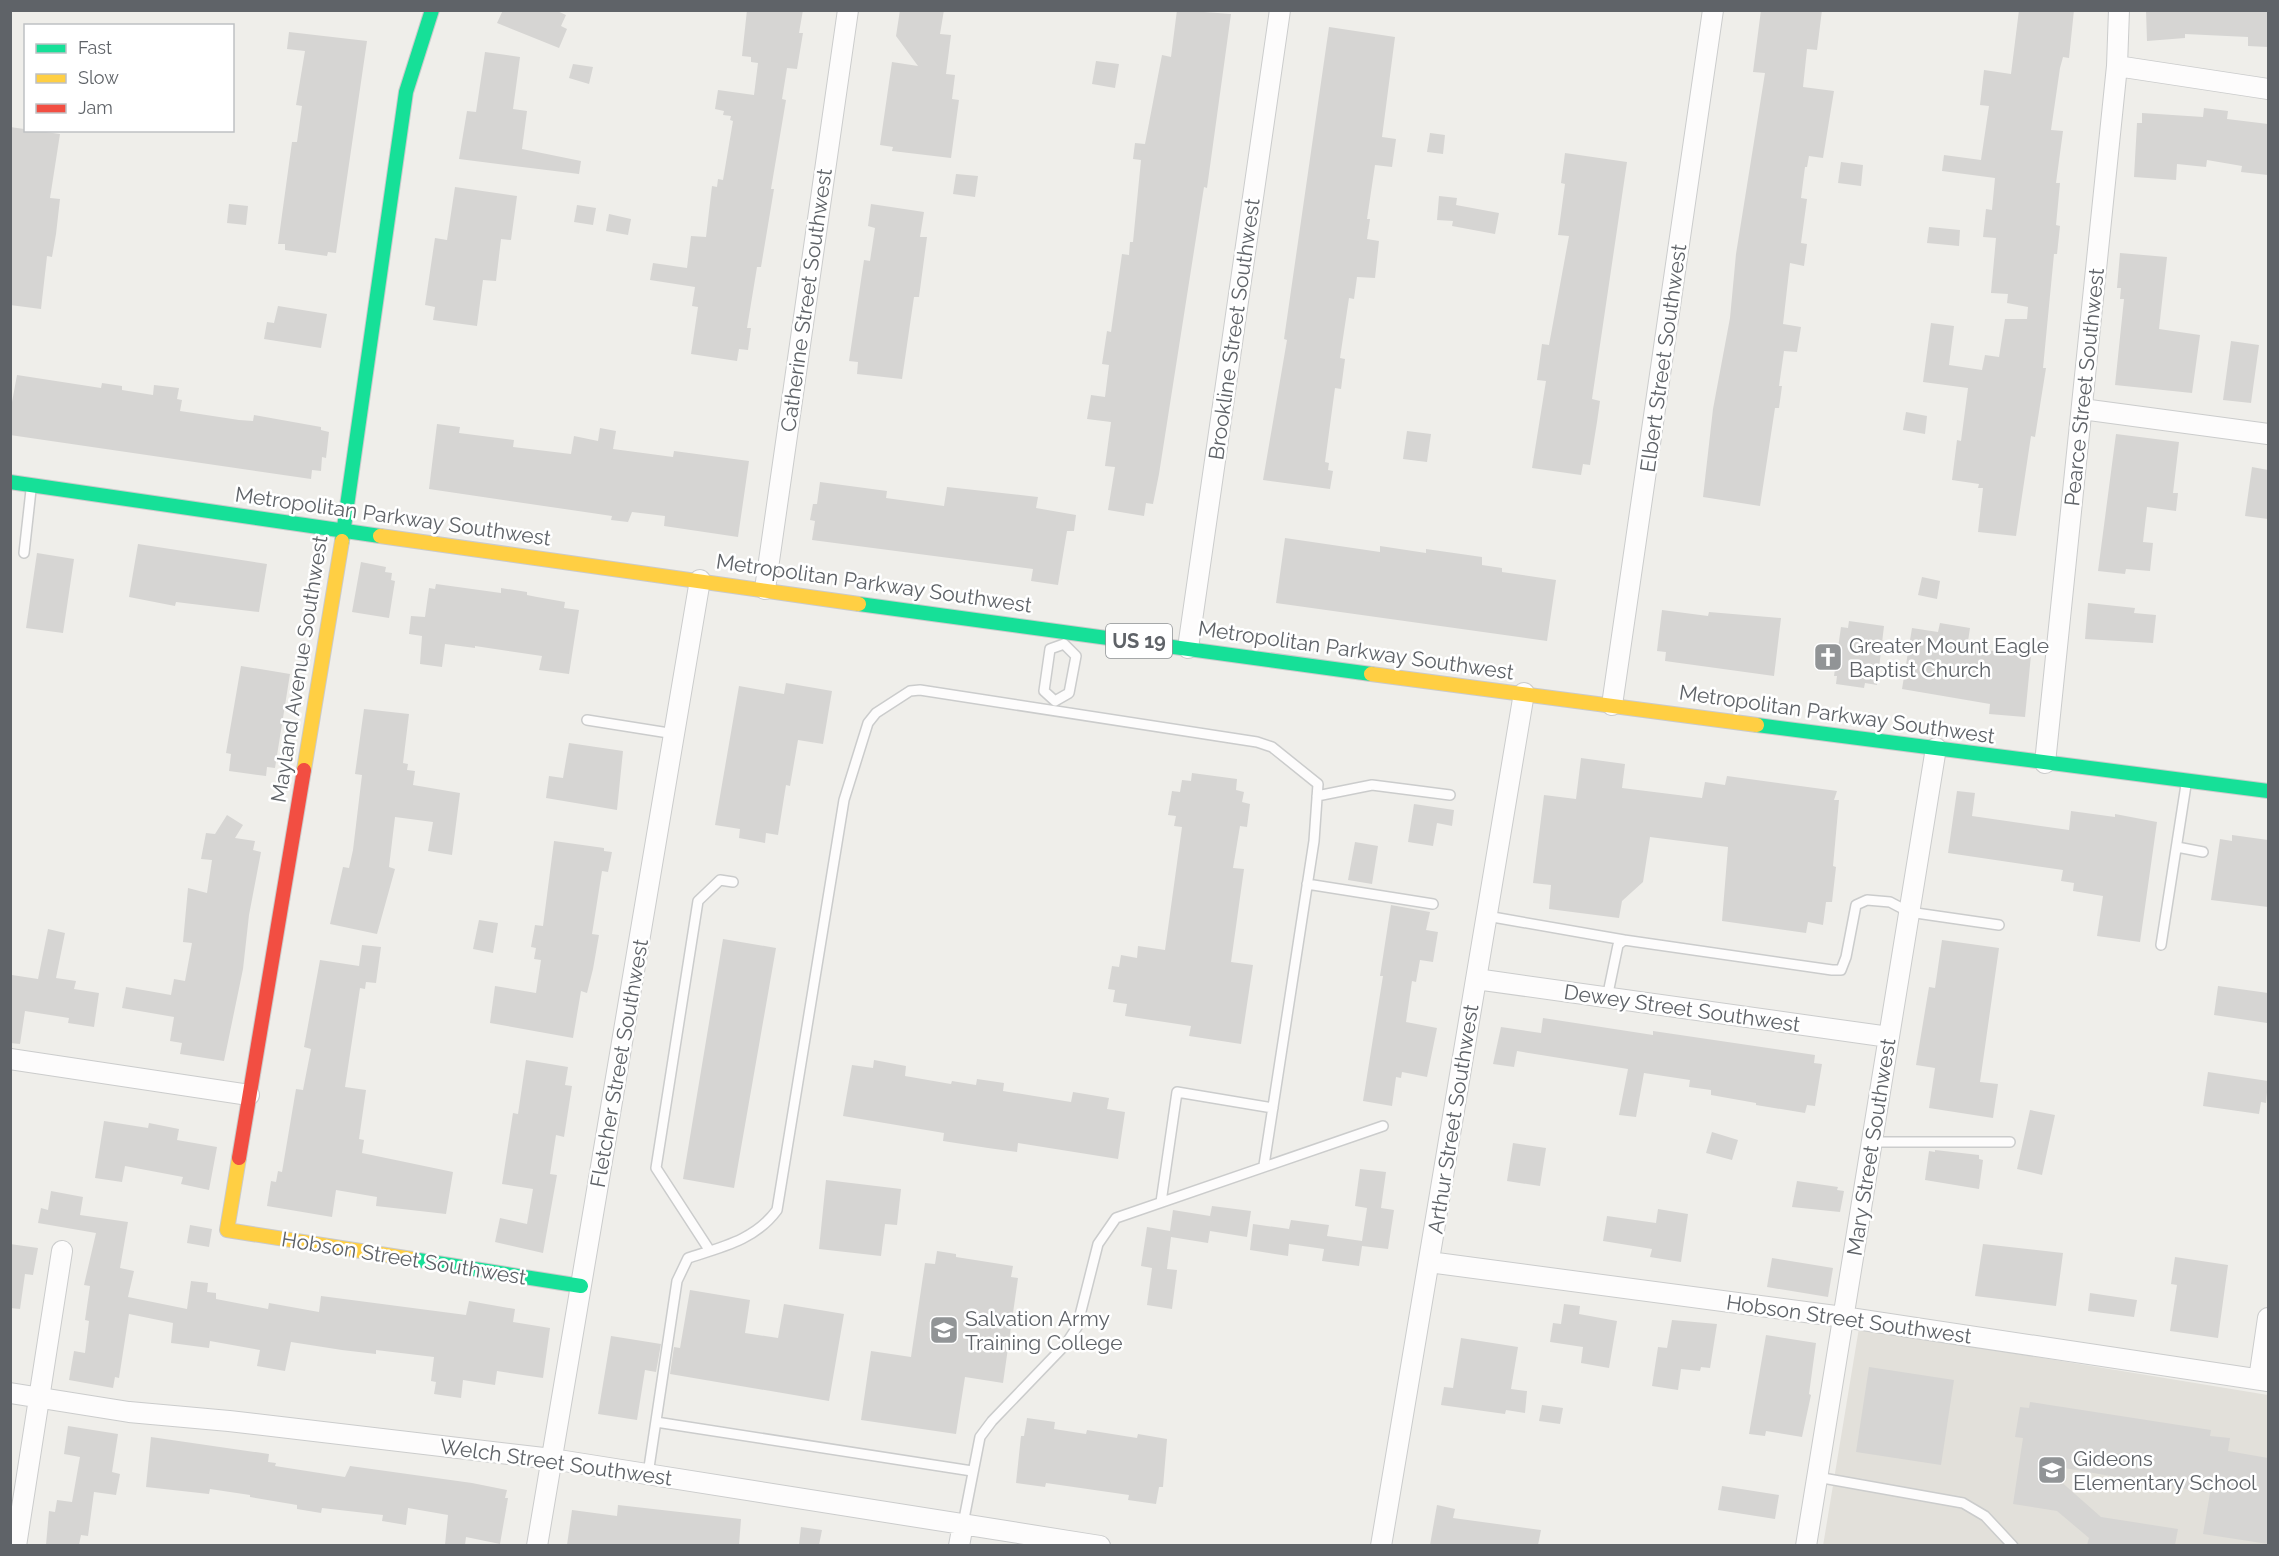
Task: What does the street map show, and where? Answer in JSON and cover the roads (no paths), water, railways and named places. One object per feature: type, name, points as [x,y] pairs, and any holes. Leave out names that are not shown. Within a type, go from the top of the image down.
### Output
[{"type":"main road","name":"Mayland Avenue Southwest","points":[[227,1230],[344,531],[406,92],[432,10]]},
{"type":"main road","name":"Metropolitan Parkway Southwest","points":[[10,482],[765,589],[1065,638],[1188,648],[2268,791]]},
{"type":"main road","name":"Hobson Street Southwest","points":[[227,1230],[581,1286]]},
{"type":"street","name":"Catherine Street Southwest","points":[[765,589],[848,10]]},
{"type":"street","name":"Brookline Street Southwest","points":[[1188,648],[1280,10]]},
{"type":"street","name":"Elbert Street Southwest","points":[[1612,705],[1713,10]]},
{"type":"street","name":"Pearce Street Southwest","points":[[2045,763],[2117,66],[2119,10]]},
{"type":"street","points":[[2117,66],[2268,89]]},
{"type":"street","points":[[2082,410],[2268,434]]},
{"type":"street","name":"Fletcher Street Southwest","points":[[537,1545],[700,580]]},
{"type":"street","name":"Arthur Street Southwest","points":[[1381,1545],[1524,693]]},
{"type":"street","name":"Mary Street Southwest","points":[[1806,1545],[1936,748]]},
{"type":"street","name":"Dewey Street Southwest","points":[[1476,979],[1889,1037]]},
{"type":"street","points":[[10,1059],[249,1095]]},
{"type":"street","points":[[16,1545],[41,1398],[62,1251]]},
{"type":"street","name":"Hobson Street Southwest","points":[[1429,1262],[1843,1317],[2264,1380]]},
{"type":"street","points":[[2264,1380],[2268,1318]]},
{"type":"street","name":"Welch Street Southwest","points":[[10,1393],[129,1412],[230,1421],[552,1459],[1100,1545]]},
{"type":"street","points":[[959,1545],[963,1524]]},
{"type":"lane","points":[[24,553],[31,485]]},
{"type":"lane","points":[[1065,638],[1076,656],[1069,693],[1055,706],[1044,691],[1050,649],[1065,638]]},
{"type":"lane","points":[[648,1474],[677,1281],[688,1258],[741,1241],[768,1222],[777,1209],[844,800],[868,723],[876,713],[910,691],[1055,706],[1257,742],[1272,747],[1318,784],[1307,884],[1264,1165]]},
{"type":"lane","points":[[587,720],[675,734]]},
{"type":"lane","points":[[2161,945],[2187,781]]},
{"type":"lane","points":[[1317,796],[1371,785],[1450,795]]},
{"type":"lane","points":[[2177,847],[2203,852]]},
{"type":"lane","points":[[710,1251],[656,1168],[698,901],[720,880],[733,882]]},
{"type":"lane","points":[[1307,884],[1432,904]]},
{"type":"lane","points":[[1487,916],[1624,940],[1841,970],[1846,957],[1856,905],[1867,900],[1890,902],[1909,912],[1999,925]]},
{"type":"lane","points":[[1607,998],[1617,945],[1624,940]]},
{"type":"lane","points":[[1161,1202],[1177,1092],[1273,1108]]},
{"type":"lane","points":[[963,1524],[980,1437],[992,1421],[1066,1344],[1077,1327],[1090,1269],[1106,1229],[1116,1218],[1264,1165],[1383,1126]]},
{"type":"lane","points":[[1872,1142],[2010,1142]]},
{"type":"lane","points":[[656,1422],[972,1471]]},
{"type":"lane","points":[[1817,1477],[1963,1503],[1985,1516],[2013,1545]]},
{"type":"place","name":"Greater Mount Eagle Baptist Church","points":[[1828,657]]},
{"type":"place","name":"Salvation Army Training College","points":[[944,1330]]},
{"type":"place","name":"Gideons Elementary School","points":[[2052,1470]]}]
